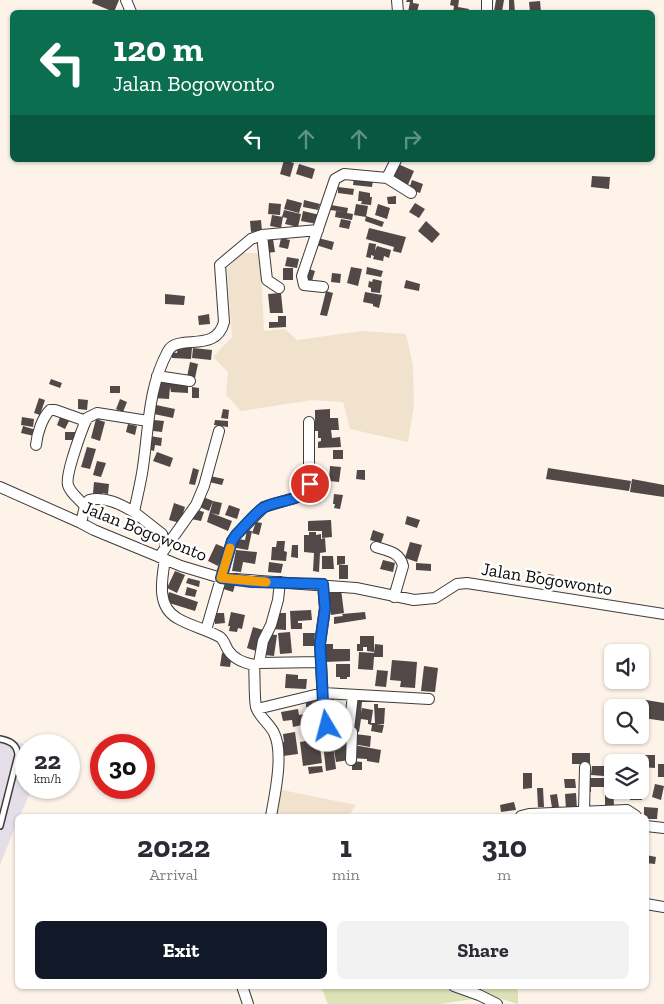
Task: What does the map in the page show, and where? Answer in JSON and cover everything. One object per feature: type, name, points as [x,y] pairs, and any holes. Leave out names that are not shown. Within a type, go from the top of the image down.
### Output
[{"type":"street","points":[[387,178],[395,162]]},
{"type":"street","points":[[324,287],[304,284],[302,276],[339,175],[387,178],[411,193]]},
{"type":"street","points":[[134,512],[143,468],[152,394],[157,376],[169,349],[174,345],[204,342],[216,336],[223,327],[220,265],[251,239],[262,235],[318,230]]},
{"type":"street","points":[[262,235],[267,280],[279,288]]},
{"type":"street","points":[[157,376],[190,381]]},
{"type":"street","points":[[36,445],[45,417],[50,410],[55,410],[86,422]]},
{"type":"street","points":[[85,506],[68,484],[69,470],[86,422],[90,416],[97,413],[148,421]]},
{"type":"street","points":[[206,630],[232,541],[264,507],[294,498],[308,490],[309,422]]},
{"type":"street","points":[[219,432],[204,486],[196,505],[185,523],[166,546],[162,558],[162,602],[167,610],[177,618],[222,638],[230,652],[237,658],[257,664],[321,662]]},
{"type":"street","name":"Jalan Bogowonto","points":[[0,487],[94,530],[195,572],[221,578],[252,582],[323,584],[356,588],[414,600],[429,600],[457,584],[467,583],[664,614]]},
{"type":"street","points":[[81,523],[85,506],[89,500],[100,498],[118,503],[134,512],[162,534],[166,546]]},
{"type":"street","points":[[376,547],[398,555],[403,563],[394,597]]},
{"type":"street","points":[[271,814],[277,789],[279,767],[274,734],[256,708],[257,664],[278,600],[280,582]]},
{"type":"street","points":[[323,584],[325,608],[320,644],[324,722],[332,729],[349,730]]},
{"type":"street","points":[[256,708],[323,693],[429,699]]},
{"type":"street","points":[[351,760],[352,734],[349,730],[352,695]]},
{"type":"street","points":[[584,812],[585,768]]},
{"type":"street","points":[[529,814],[627,810],[633,814]]},
{"type":"street","points":[[649,826],[664,828]]},
{"type":"street","points":[[649,904],[664,907]]},
{"type":"street","points":[[243,989],[248,1004]]},
{"type":"street","points":[[463,989],[479,994],[497,1004]]},
{"type":"lane","points":[[0,739],[14,744],[18,750],[0,826]]},
{"type":"shaded area","points":[[242,253],[260,253],[264,331],[285,329],[297,340],[362,331],[406,334],[413,366],[414,406],[408,442],[350,429],[343,402],[312,400],[241,411],[226,395],[228,372],[213,357],[232,337],[227,269]]},
{"type":"shaded area","points":[[0,735],[15,741],[15,799],[27,799],[21,814],[15,814],[15,827],[0,865]]},
{"type":"shaded area","points":[[277,789],[356,805],[350,814],[271,814]]},
{"type":"green space","points":[[322,989],[449,989],[473,999],[440,1004],[328,1004]]},
{"type":"green space","points":[[470,989],[517,989],[518,1004]]},
{"type":"building","points":[[93,0],[119,0],[115,10],[109,10],[92,3]]},
{"type":"building","points":[[407,0],[413,0],[413,3],[419,4],[418,10],[408,10],[410,2],[406,2]]},
{"type":"building","points":[[451,0],[459,0],[458,7],[469,9],[453,10],[454,6],[450,5]]},
{"type":"building","points":[[496,0],[504,0],[502,10],[494,10]]},
{"type":"building","points":[[509,0],[514,0],[515,10],[509,10]]},
{"type":"building","points":[[540,1],[541,10],[530,10],[529,2]]},
{"type":"building","points":[[283,162],[294,163],[290,177],[280,174]]},
{"type":"building","points":[[299,164],[315,169],[312,179],[296,174]]},
{"type":"building","points":[[398,164],[414,171],[407,187],[393,176]]},
{"type":"building","points":[[592,176],[610,177],[609,189],[591,187]]},
{"type":"building","points":[[354,178],[373,180],[372,187],[353,185]]},
{"type":"building","points":[[412,180],[423,184],[420,193],[409,189]]},
{"type":"building","points":[[338,187],[354,189],[353,195],[338,193]]},
{"type":"building","points":[[359,191],[370,193],[370,197],[372,197],[371,205],[361,204],[362,201],[358,201]]},
{"type":"building","points":[[396,196],[396,204],[388,204],[387,197]]},
{"type":"building","points":[[287,199],[302,203],[299,213],[284,209]]},
{"type":"building","points":[[304,200],[320,204],[318,210],[303,207]]},
{"type":"building","points":[[269,203],[281,204],[280,215],[268,214]]},
{"type":"building","points":[[415,203],[425,209],[419,218],[409,212]]},
{"type":"building","points":[[356,204],[368,206],[366,217],[354,215]]},
{"type":"building","points":[[378,204],[390,208],[387,219],[375,215]]},
{"type":"building","points":[[331,205],[348,208],[347,213],[353,214],[352,220],[335,217],[336,211],[345,212],[330,210]]},
{"type":"building","points":[[284,210],[301,214],[298,227],[285,224],[287,218],[282,217]]},
{"type":"building","points":[[303,211],[320,215],[317,224],[301,221]]},
{"type":"building","points":[[272,215],[283,217],[281,228],[270,226]]},
{"type":"building","points":[[366,216],[384,222],[382,227],[365,221]]},
{"type":"building","points":[[341,219],[351,221],[349,229],[339,227]]},
{"type":"building","points":[[261,220],[262,231],[251,232],[250,221]]},
{"type":"building","points":[[426,221],[440,234],[432,243],[418,231]]},
{"type":"building","points":[[369,228],[406,237],[401,253],[393,251],[394,247],[366,239]]},
{"type":"building","points":[[281,238],[290,240],[288,249],[279,247]]},
{"type":"building","points":[[318,238],[334,242],[332,250],[316,245]]},
{"type":"building","points":[[265,239],[273,239],[275,252],[266,253]]},
{"type":"building","points":[[369,243],[376,244],[375,251],[377,246],[391,250],[389,258],[384,256],[383,261],[373,259],[374,256],[371,255],[371,258],[366,257]]},
{"type":"building","points":[[287,257],[299,259],[297,268],[285,266]]},
{"type":"building","points":[[351,267],[362,269],[358,286],[347,283]]},
{"type":"building","points":[[367,267],[383,271],[381,277],[366,274]]},
{"type":"building","points":[[283,268],[293,268],[293,280],[283,280]]},
{"type":"building","points":[[306,268],[315,271],[312,281],[303,278]]},
{"type":"building","points":[[332,273],[341,274],[340,283],[331,282]]},
{"type":"building","points":[[373,279],[382,281],[380,293],[371,292],[371,288],[368,287],[369,281],[372,282]]},
{"type":"building","points":[[406,280],[420,284],[419,291],[404,288]]},
{"type":"building","points":[[326,291],[333,293],[327,316],[320,315]]},
{"type":"building","points":[[365,292],[382,295],[379,308],[373,306],[373,304],[363,302]]},
{"type":"building","points":[[281,293],[283,313],[270,313],[268,294]]},
{"type":"building","points":[[165,294],[185,296],[184,305],[165,304]]},
{"type":"building","points":[[209,314],[210,324],[199,325],[198,316]]},
{"type":"building","points":[[278,316],[286,316],[286,327],[269,328],[269,322],[278,322]]},
{"type":"building","points":[[178,347],[192,348],[191,359],[172,358],[172,352],[177,353]]},
{"type":"building","points":[[193,348],[212,350],[211,360],[192,358]]},
{"type":"building","points":[[190,362],[198,364],[195,378],[187,377]]},
{"type":"building","points":[[51,379],[62,383],[60,388],[49,384]]},
{"type":"building","points":[[155,382],[188,384],[188,393],[171,392],[170,387],[169,399],[154,398]]},
{"type":"building","points":[[110,386],[120,386],[120,393],[110,393]]},
{"type":"building","points":[[192,387],[199,388],[199,398],[192,398]]},
{"type":"building","points":[[39,398],[45,400],[40,415],[34,413]]},
{"type":"building","points":[[78,399],[88,400],[87,410],[78,409]]},
{"type":"building","points":[[120,399],[127,402],[123,412],[116,409]]},
{"type":"building","points":[[156,405],[175,409],[173,418],[154,414]]},
{"type":"building","points":[[223,409],[229,410],[228,419],[221,418]]},
{"type":"building","points":[[330,409],[330,418],[338,418],[339,430],[331,430],[332,438],[340,437],[341,447],[318,448],[318,442],[321,441],[321,438],[318,438],[318,431],[315,431],[315,410]]},
{"type":"building","points":[[61,415],[70,419],[65,429],[57,425]]},
{"type":"building","points":[[22,417],[34,419],[33,427],[21,425]]},
{"type":"building","points":[[96,419],[105,422],[100,441],[91,438]]},
{"type":"building","points":[[154,420],[164,421],[162,432],[153,431]]},
{"type":"building","points":[[215,420],[228,421],[228,427],[214,425]]},
{"type":"building","points":[[128,424],[137,426],[135,435],[126,432]]},
{"type":"building","points":[[23,426],[36,430],[34,436],[21,433]]},
{"type":"building","points":[[65,432],[75,432],[74,440],[65,440]]},
{"type":"building","points":[[150,436],[162,438],[161,446],[155,445],[154,451],[147,449]]},
{"type":"building","points":[[87,447],[96,449],[90,469],[81,467]]},
{"type":"building","points":[[333,450],[343,450],[343,459],[333,459]]},
{"type":"building","points":[[157,452],[173,458],[170,467],[153,461]]},
{"type":"building","points":[[97,461],[106,463],[101,477],[93,475]]},
{"type":"building","points":[[330,466],[341,467],[339,482],[329,481]]},
{"type":"building","points":[[193,468],[199,470],[195,485],[189,484]]},
{"type":"building","points":[[548,468],[631,481],[629,491],[546,479]]},
{"type":"building","points":[[357,470],[365,470],[365,480],[356,479]]},
{"type":"building","points":[[210,476],[224,479],[222,485],[209,482]]},
{"type":"building","points":[[632,479],[664,485],[664,497],[630,492]]},
{"type":"building","points":[[94,482],[109,484],[108,494],[102,493],[102,496],[93,493]]},
{"type":"building","points":[[334,494],[343,495],[340,509],[334,508]]},
{"type":"building","points":[[201,496],[213,501],[209,511],[197,506]]},
{"type":"building","points":[[213,501],[222,503],[219,515],[211,513],[232,521],[228,531],[207,522]]},
{"type":"building","points":[[174,503],[185,507],[180,523],[169,520]]},
{"type":"building","points":[[229,505],[240,509],[237,519],[225,515]]},
{"type":"building","points":[[194,509],[204,512],[201,521],[191,519]]},
{"type":"building","points":[[407,516],[420,520],[417,528],[405,524]]},
{"type":"building","points":[[331,520],[332,537],[322,538],[322,531],[308,531],[308,521]]},
{"type":"building","points":[[256,522],[262,523],[259,535],[252,533]]},
{"type":"building","points":[[247,530],[252,531],[248,550],[236,548],[238,539],[245,540]]},
{"type":"building","points":[[373,530],[384,534],[381,543],[370,540]]},
{"type":"building","points":[[309,532],[316,532],[316,535],[321,534],[321,539],[325,538],[326,552],[320,553],[319,572],[313,571],[314,553],[304,552],[304,535],[309,535]]},
{"type":"building","points":[[277,541],[285,541],[286,561],[271,560],[272,547],[276,547]]},
{"type":"building","points":[[410,542],[422,545],[417,562],[405,558]]},
{"type":"building","points":[[216,544],[226,548],[218,566],[208,561]]},
{"type":"building","points":[[292,545],[298,545],[298,558],[291,557]]},
{"type":"building","points":[[236,550],[257,552],[255,564],[243,562],[241,572],[232,571]]},
{"type":"building","points":[[322,556],[333,556],[334,569],[322,569]]},
{"type":"building","points":[[337,556],[345,556],[345,564],[337,565]]},
{"type":"building","points":[[383,560],[395,563],[393,572],[380,569]]},
{"type":"building","points":[[269,562],[283,564],[281,573],[268,572]]},
{"type":"building","points":[[416,563],[431,564],[431,571],[416,570]]},
{"type":"building","points":[[339,565],[348,565],[348,579],[339,579]]},
{"type":"building","points":[[528,569],[541,572],[538,583],[525,580]]},
{"type":"building","points":[[175,571],[185,575],[177,593],[167,588]]},
{"type":"building","points":[[548,574],[554,575],[550,590],[544,588]]},
{"type":"building","points":[[188,578],[200,581],[199,587],[186,583]]},
{"type":"building","points":[[222,581],[235,585],[233,592],[220,588]]},
{"type":"building","points":[[187,587],[197,590],[195,597],[185,595]]},
{"type":"building","points":[[341,589],[344,613],[331,615],[329,591]]},
{"type":"building","points":[[169,592],[198,602],[195,611],[166,602]]},
{"type":"building","points":[[311,610],[312,620],[298,621],[298,623],[302,623],[302,629],[291,629],[290,611]]},
{"type":"building","points":[[231,612],[245,615],[242,629],[238,628],[237,632],[229,631],[230,626],[228,626]]},
{"type":"building","points":[[365,612],[366,619],[334,624],[334,617],[343,616],[342,614]]},
{"type":"building","points":[[214,613],[224,613],[225,623],[215,624]]},
{"type":"building","points":[[276,613],[286,613],[286,630],[272,629]]},
{"type":"building","points":[[253,627],[263,630],[256,651],[247,648]]},
{"type":"building","points":[[290,632],[292,653],[280,654],[278,633]]},
{"type":"building","points":[[303,633],[315,633],[314,646],[303,646]]},
{"type":"building","points":[[267,634],[277,635],[274,656],[264,655]]},
{"type":"building","points":[[360,636],[374,636],[374,652],[367,651],[367,647],[363,647],[363,651],[357,651],[357,644],[360,644]]},
{"type":"building","points":[[324,644],[333,644],[333,649],[350,649],[350,661],[324,662]]},
{"type":"building","points":[[375,644],[383,645],[383,657],[374,657],[373,670],[358,669],[359,652],[374,653]]},
{"type":"building","points":[[222,653],[232,655],[230,667],[220,666]]},
{"type":"building","points":[[392,660],[417,662],[415,688],[400,687],[401,681],[390,680]]},
{"type":"building","points":[[336,664],[350,664],[350,677],[340,679],[340,677],[336,677]]},
{"type":"building","points":[[424,666],[438,668],[435,692],[421,691]]},
{"type":"building","points":[[377,670],[388,671],[386,687],[375,686]]},
{"type":"building","points":[[286,674],[298,675],[298,679],[307,679],[306,689],[285,688]]},
{"type":"building","points":[[328,697],[334,697],[333,717],[326,716]]},
{"type":"building","points":[[306,698],[321,698],[321,708],[306,707]]},
{"type":"building","points":[[649,700],[664,703],[664,721],[649,719]]},
{"type":"building","points":[[354,701],[362,701],[361,713],[362,708],[373,710],[371,723],[375,723],[374,704],[378,704],[378,708],[385,708],[384,724],[377,724],[384,725],[382,733],[371,731],[372,725],[368,724],[368,720],[361,719],[359,732],[350,731]]},
{"type":"building","points":[[298,709],[299,715],[304,714],[306,724],[293,727],[292,720],[283,721],[281,712]]},
{"type":"building","points":[[336,709],[347,710],[347,728],[336,728]]},
{"type":"building","points":[[295,732],[298,754],[283,756],[281,743],[284,742],[283,734]]},
{"type":"building","points":[[355,734],[371,736],[370,747],[353,744]]},
{"type":"building","points":[[346,738],[349,760],[336,762],[333,744],[336,769],[326,771],[323,743]]},
{"type":"building","points":[[319,739],[322,763],[303,766],[300,742]]},
{"type":"building","points":[[354,745],[381,750],[379,763],[367,761],[367,759],[352,758]]},
{"type":"building","points":[[572,753],[590,753],[590,764],[572,764]]},
{"type":"building","points":[[649,755],[655,755],[655,768],[649,768]]},
{"type":"building","points":[[352,761],[362,762],[362,770],[352,770]]},
{"type":"building","points":[[658,764],[664,764],[664,777],[658,777]]},
{"type":"building","points":[[322,766],[323,772],[309,774],[308,767]]},
{"type":"building","points":[[592,766],[604,766],[604,776],[591,775]]},
{"type":"building","points":[[523,773],[532,773],[532,788],[523,789]]},
{"type":"building","points":[[587,778],[604,778],[604,787],[591,787],[591,792],[587,792]]},
{"type":"building","points":[[564,779],[575,779],[576,788],[565,788]]},
{"type":"building","points":[[655,784],[664,786],[661,800],[652,797]]},
{"type":"building","points":[[537,788],[543,788],[544,807],[538,807]]},
{"type":"building","points":[[576,793],[577,809],[566,809],[565,794]]},
{"type":"building","points":[[557,794],[559,807],[552,808],[550,795]]},
{"type":"building","points":[[605,799],[614,799],[614,805],[605,805]]},
{"type":"building","points":[[514,802],[516,810],[501,812],[500,805]]},
{"type":"building","points":[[644,807],[658,808],[657,819],[649,819],[649,814],[644,814]]},
{"type":"building","points":[[649,856],[656,857],[655,864],[649,863]]},
{"type":"slow traffic","points":[[230,548],[221,578],[266,582]]},
{"type":"route","points":[[310,484],[308,490],[294,498],[264,507],[236,535],[232,541],[221,578],[252,582],[323,584],[325,608],[320,644],[324,722],[327,726]]}]
